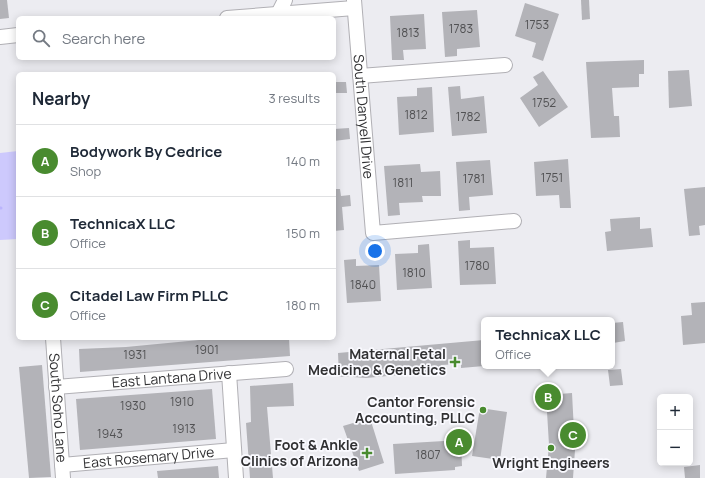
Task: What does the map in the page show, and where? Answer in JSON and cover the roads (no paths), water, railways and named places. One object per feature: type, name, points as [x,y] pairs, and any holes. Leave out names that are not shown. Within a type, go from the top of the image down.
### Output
[{"type":"street","points":[[278,14],[285,0]]},
{"type":"street","points":[[252,16],[278,14],[310,6],[354,4]]},
{"type":"street","name":"South Danyell Drive","points":[[354,4],[373,233],[514,221]]},
{"type":"street","points":[[0,37],[16,35]]},
{"type":"street","points":[[360,76],[505,66]]},
{"type":"street","name":"South Soho Lane","points":[[53,340],[63,472]]},
{"type":"street","name":"East Lantana Drive","points":[[56,387],[286,369]]},
{"type":"street","points":[[229,373],[236,478]]},
{"type":"street","name":"East Rosemary Drive","points":[[63,472],[234,450]]},
{"type":"place","name":"Maternal Fetal Medicine & Genetics","points":[[455,362]]},
{"type":"place","name":"TechnicaX LLC","points":[[548,397]]},
{"type":"place","name":"Cantor Forensic Accounting, PLLC","points":[[483,410]]},
{"type":"place","name":"Citadel Law Firm PLLC","points":[[573,435]]},
{"type":"place","name":"Bodywork By Cedrice","points":[[459,442]]},
{"type":"place","name":"Wright Engineers","points":[[551,448]]},
{"type":"place","name":"Foot & Ankle Clinics of Arizona","points":[[367,453]]}]
